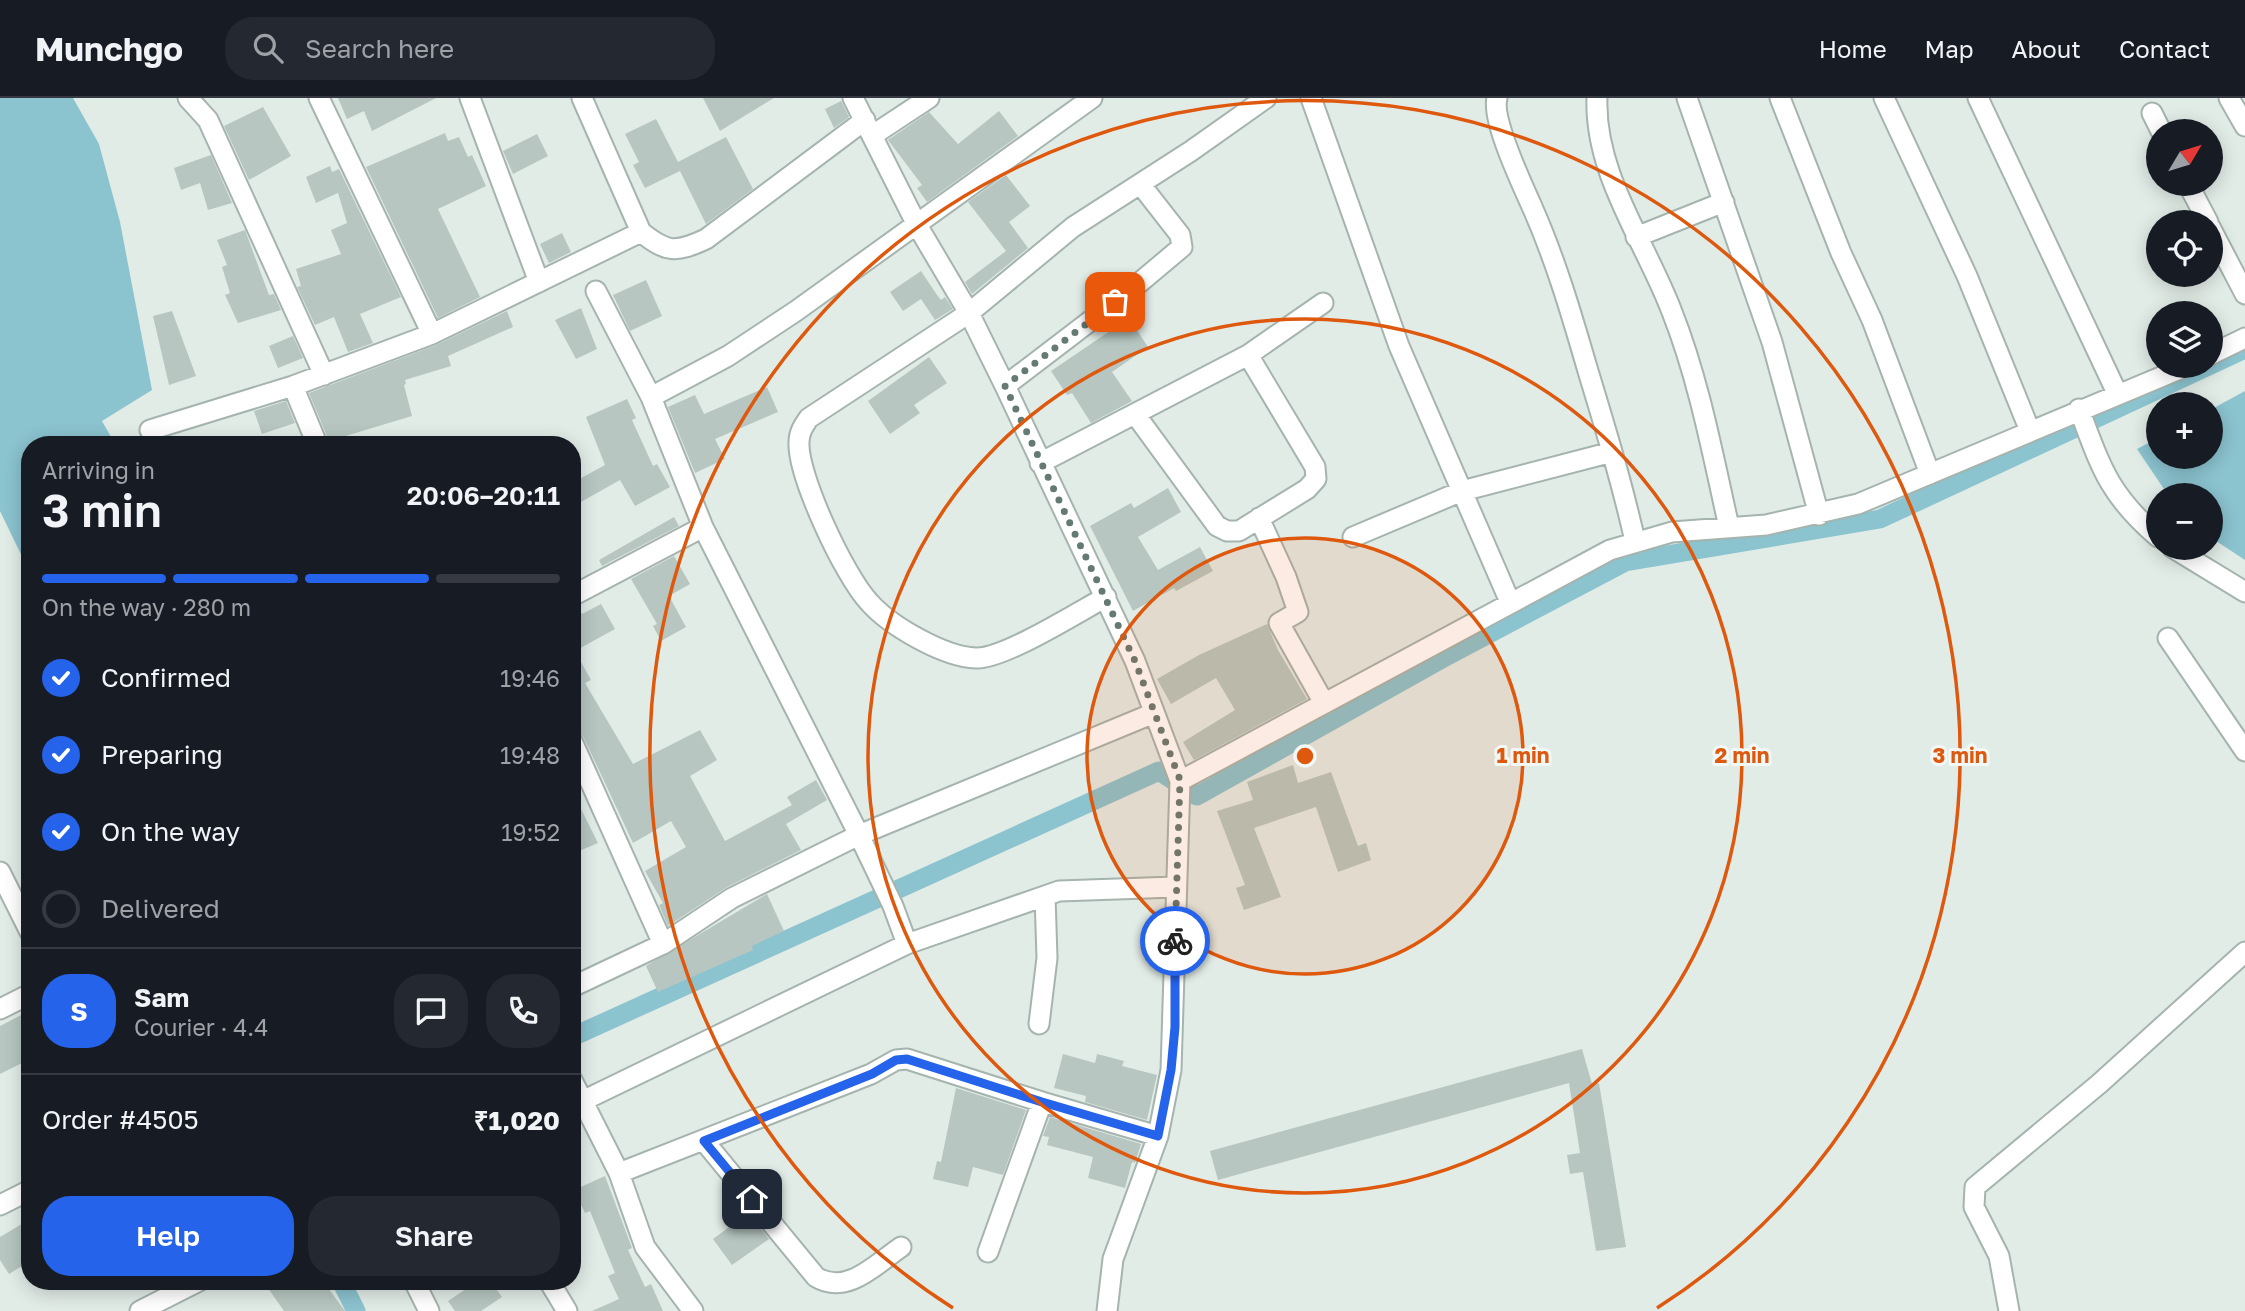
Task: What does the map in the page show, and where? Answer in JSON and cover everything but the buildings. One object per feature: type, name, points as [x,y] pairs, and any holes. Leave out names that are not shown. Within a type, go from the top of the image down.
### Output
[{"type":"street","points":[[188,98],[208,120],[324,374]]},
{"type":"street","points":[[319,98],[432,334]]},
{"type":"street","points":[[470,98],[539,282]]},
{"type":"street","points":[[582,98],[641,232],[660,247],[672,250],[685,249],[706,239],[869,127],[929,98]]},
{"type":"street","points":[[853,98],[917,225],[969,313],[1106,597],[1154,712],[1180,785],[1175,887],[1175,1027],[1171,1070],[1158,1136],[1113,1259],[1107,1311]]},
{"type":"street","points":[[651,397],[728,356],[917,225],[1092,98]]},
{"type":"street","points":[[1106,597],[1000,654],[980,658],[956,656],[893,623],[868,602],[840,561],[813,497],[799,443],[802,428],[809,418],[969,313],[1073,227],[1141,185],[1266,98]]},
{"type":"street","points":[[1311,98],[1399,346],[1510,602]]},
{"type":"street","points":[[1497,98],[1495,105],[1505,138],[1547,241],[1612,452],[1634,541]]},
{"type":"street","points":[[1597,98],[1596,114],[1608,161],[1636,237],[1672,311],[1708,437],[1729,527]]},
{"type":"street","points":[[1687,98],[1772,342],[1819,515]]},
{"type":"street","points":[[1780,98],[1841,253],[1872,320],[1930,474]]},
{"type":"street","points":[[1884,98],[1967,276],[2030,431]]},
{"type":"street","points":[[1978,98],[2117,393]]},
{"type":"street","points":[[2229,98],[2245,126]]},
{"type":"street","points":[[2152,113],[2155,119]]},
{"type":"street","points":[[1005,386],[1141,282],[1182,247],[1180,235],[1141,185]]},
{"type":"street","points":[[1636,237],[1724,202]]},
{"type":"street","points":[[150,430],[293,386],[432,334],[641,232]]},
{"type":"street","points":[[2223,252],[2245,295]]},
{"type":"street","points":[[596,291],[651,397],[703,527],[859,835],[893,906],[907,944]]},
{"type":"street","points":[[1040,463],[1248,355],[1323,303]]},
{"type":"street","points":[[2223,349],[2245,338]]},
{"type":"street","points":[[1135,414],[1217,526],[1227,531],[1239,531],[1307,489],[1316,479],[1315,467],[1248,355]]},
{"type":"street","points":[[1180,785],[1510,602],[1585,562],[1634,541],[1672,533],[1766,525],[1819,515],[1889,493],[2030,431],[2083,421],[2117,393],[2156,378]]},
{"type":"street","points":[[293,386],[314,436]]},
{"type":"street","points":[[2083,421],[2105,478],[2134,517],[2146,527]]},
{"type":"street","points":[[1353,537],[1462,491],[1612,452]]},
{"type":"street","points":[[1259,517],[1286,577],[1298,612],[1279,623],[1324,703]]},
{"type":"street","points":[[581,591],[703,527]]},
{"type":"street","points":[[2193,560],[2245,592]]},
{"type":"street","points":[[2168,638],[2245,751]]},
{"type":"street","points":[[581,983],[663,944],[732,898],[859,835],[1154,712]]},
{"type":"street","points":[[581,761],[663,944]]},
{"type":"street","points":[[0,872],[21,914]]},
{"type":"street","points":[[581,1103],[907,944],[1045,896],[1081,889],[1175,887]]},
{"type":"street","points":[[1039,1024],[1047,958],[1045,896]]},
{"type":"street","points":[[2009,1311],[1999,1256],[1974,1207],[1975,1188],[2099,1084],[2245,953]]},
{"type":"street","points":[[0,1009],[21,998]]},
{"type":"street","points":[[619,1173],[872,1074],[896,1060],[907,1059],[1158,1136]]},
{"type":"street","points":[[988,1252],[1042,1102]]},
{"type":"street","points":[[581,1111],[619,1173],[645,1247],[693,1311]]},
{"type":"street","points":[[704,1141],[816,1277],[826,1283],[841,1284],[856,1279],[901,1247]]},
{"type":"street","points":[[0,1205],[21,1194]]},
{"type":"street","points":[[140,1311],[181,1290]]},
{"type":"street","points":[[418,1290],[429,1311]]},
{"type":"street","points":[[555,1290],[566,1311]]},
{"type":"water","points":[[0,98],[73,98],[99,144],[120,222],[152,390],[102,421],[110,436],[21,436],[21,554],[0,511]]},
{"type":"water","points":[[2245,391],[2245,560],[2223,546],[2223,483],[2160,483],[2150,469],[2223,469],[2223,403]]},
{"type":"water","points":[[2146,444],[2146,462],[2137,449]]},
{"type":"waterway","points":[[581,1033],[1159,771],[1197,796],[1449,655],[1625,562],[1880,519],[2245,349]]},
{"type":"waterway","points":[[346,1290],[356,1311]]},
{"type":"way so far","points":[[1115,302],[1005,386],[1135,661],[1180,780],[1175,941]]},
{"type":"route","points":[[752,1199],[704,1141],[872,1074],[896,1060],[907,1059],[1158,1136],[1171,1070],[1175,1027],[1175,941]]}]
